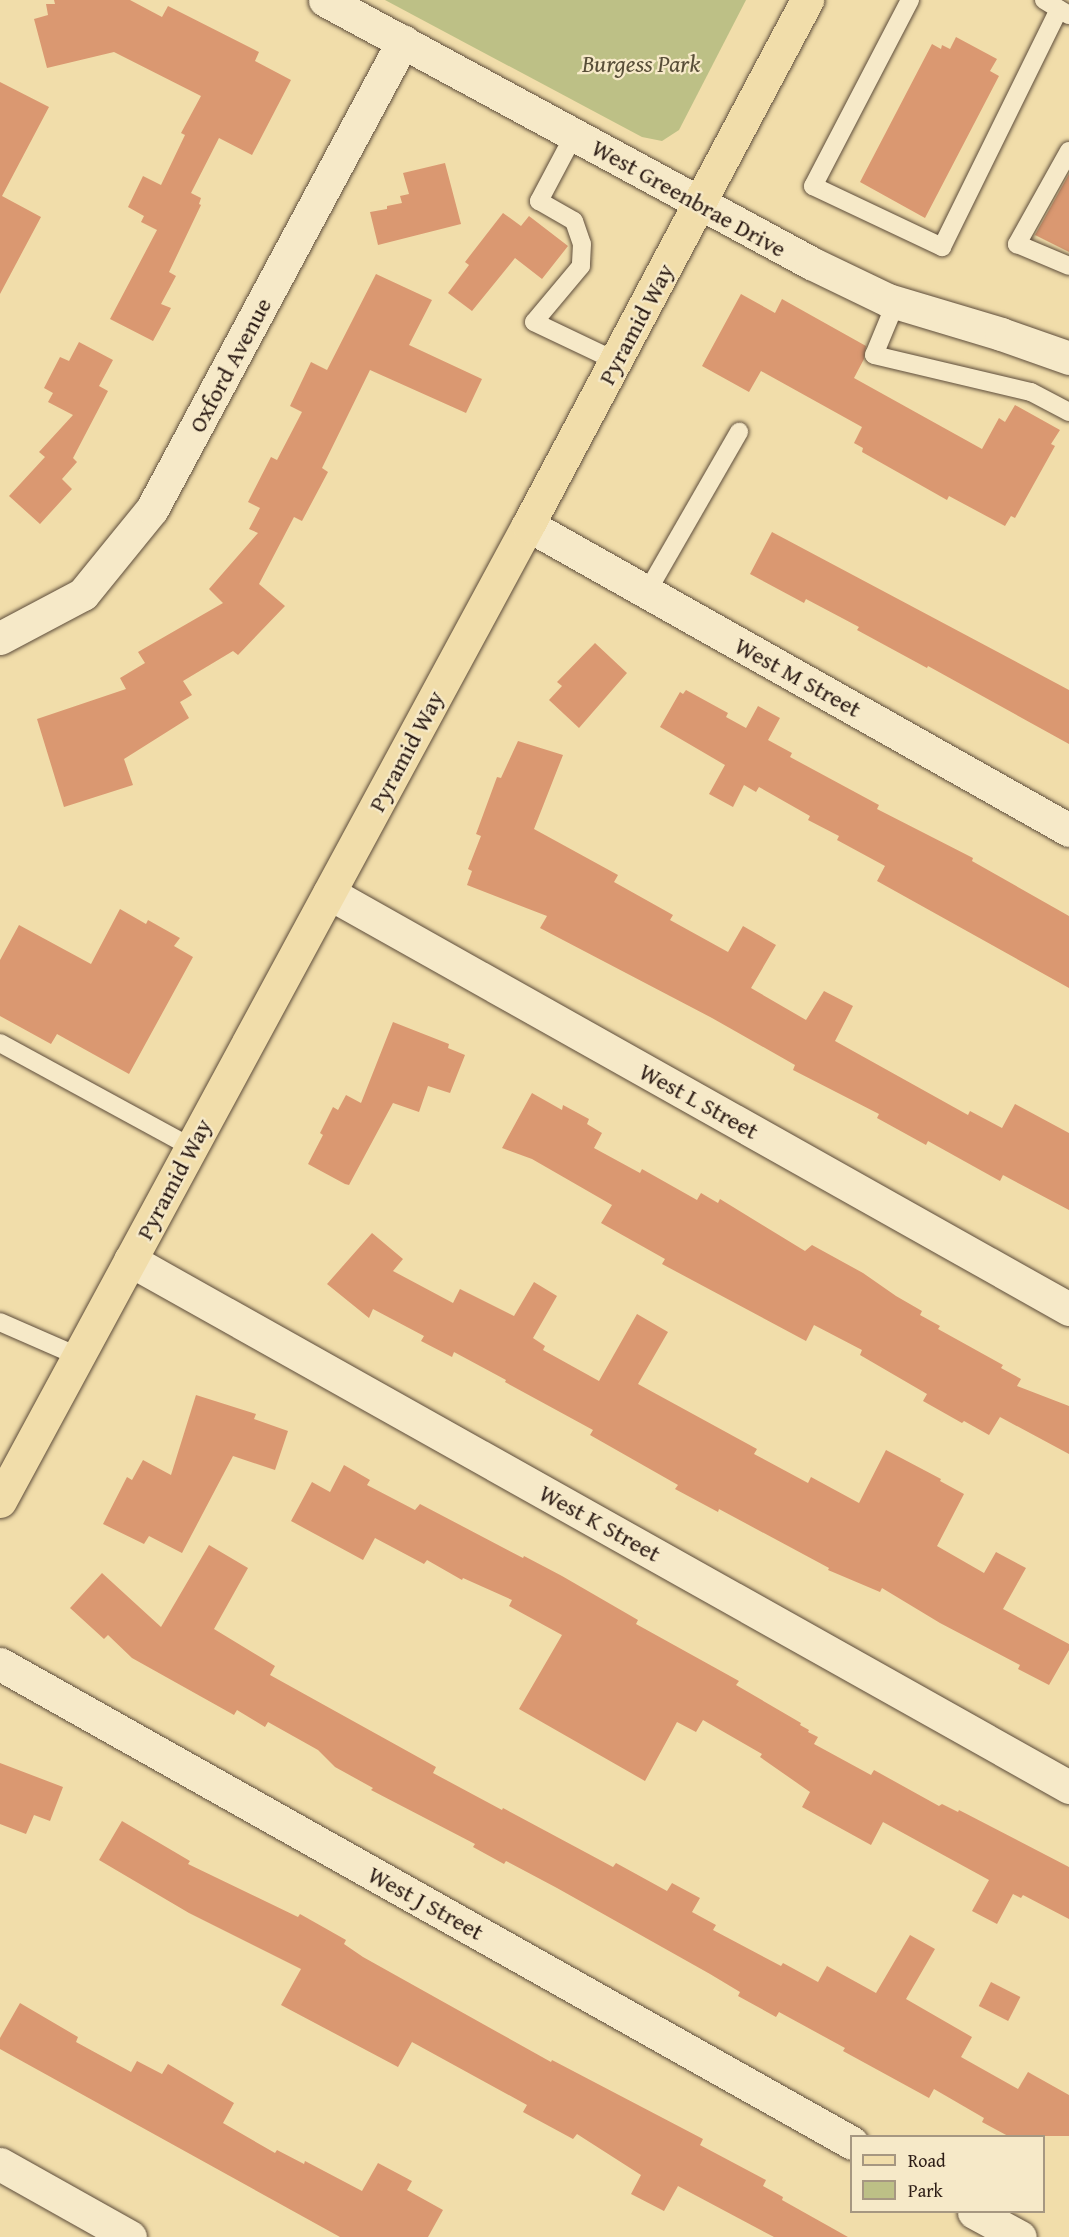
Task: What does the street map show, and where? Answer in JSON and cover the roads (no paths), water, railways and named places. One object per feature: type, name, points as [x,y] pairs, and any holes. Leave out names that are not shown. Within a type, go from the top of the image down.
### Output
[{"type":"main road","name":"Pyramid Way","points":[[0,1501],[528,525],[807,0]]},
{"type":"street","name":"West Greenbrae Drive","points":[[325,0],[403,40],[700,205],[811,263],[896,302],[1001,334],[1069,358]]},
{"type":"street","name":"Oxford Avenue","points":[[0,638],[83,594],[152,509],[403,40]]},
{"type":"street","name":"West M Street","points":[[528,525],[1069,830]]},
{"type":"street","name":"West L Street","points":[[329,893],[1069,1309]]},
{"type":"street","name":"West K Street","points":[[130,1260],[1069,1787]]},
{"type":"street","name":"West J Street","points":[[0,1664],[850,2142]]},
{"type":"street","points":[[0,2164],[130,2237]]},
{"type":"street","points":[[978,2213],[1020,2237]]},
{"type":"lane","points":[[910,0],[813,186],[942,247],[1057,8]]},
{"type":"lane","points":[[574,135],[539,201],[574,221],[582,244],[581,266],[534,322],[616,361]]},
{"type":"lane","points":[[1069,151],[1017,244],[1069,266]]},
{"type":"lane","points":[[896,302],[874,355],[1031,392],[1069,412]]},
{"type":"lane","points":[[647,592],[739,432]]},
{"type":"lane","points":[[0,1043],[191,1147]]},
{"type":"lane","points":[[0,1322],[78,1356]]},
{"type":"park label","name":"Burgess Park","points":[[641,64]]}]
